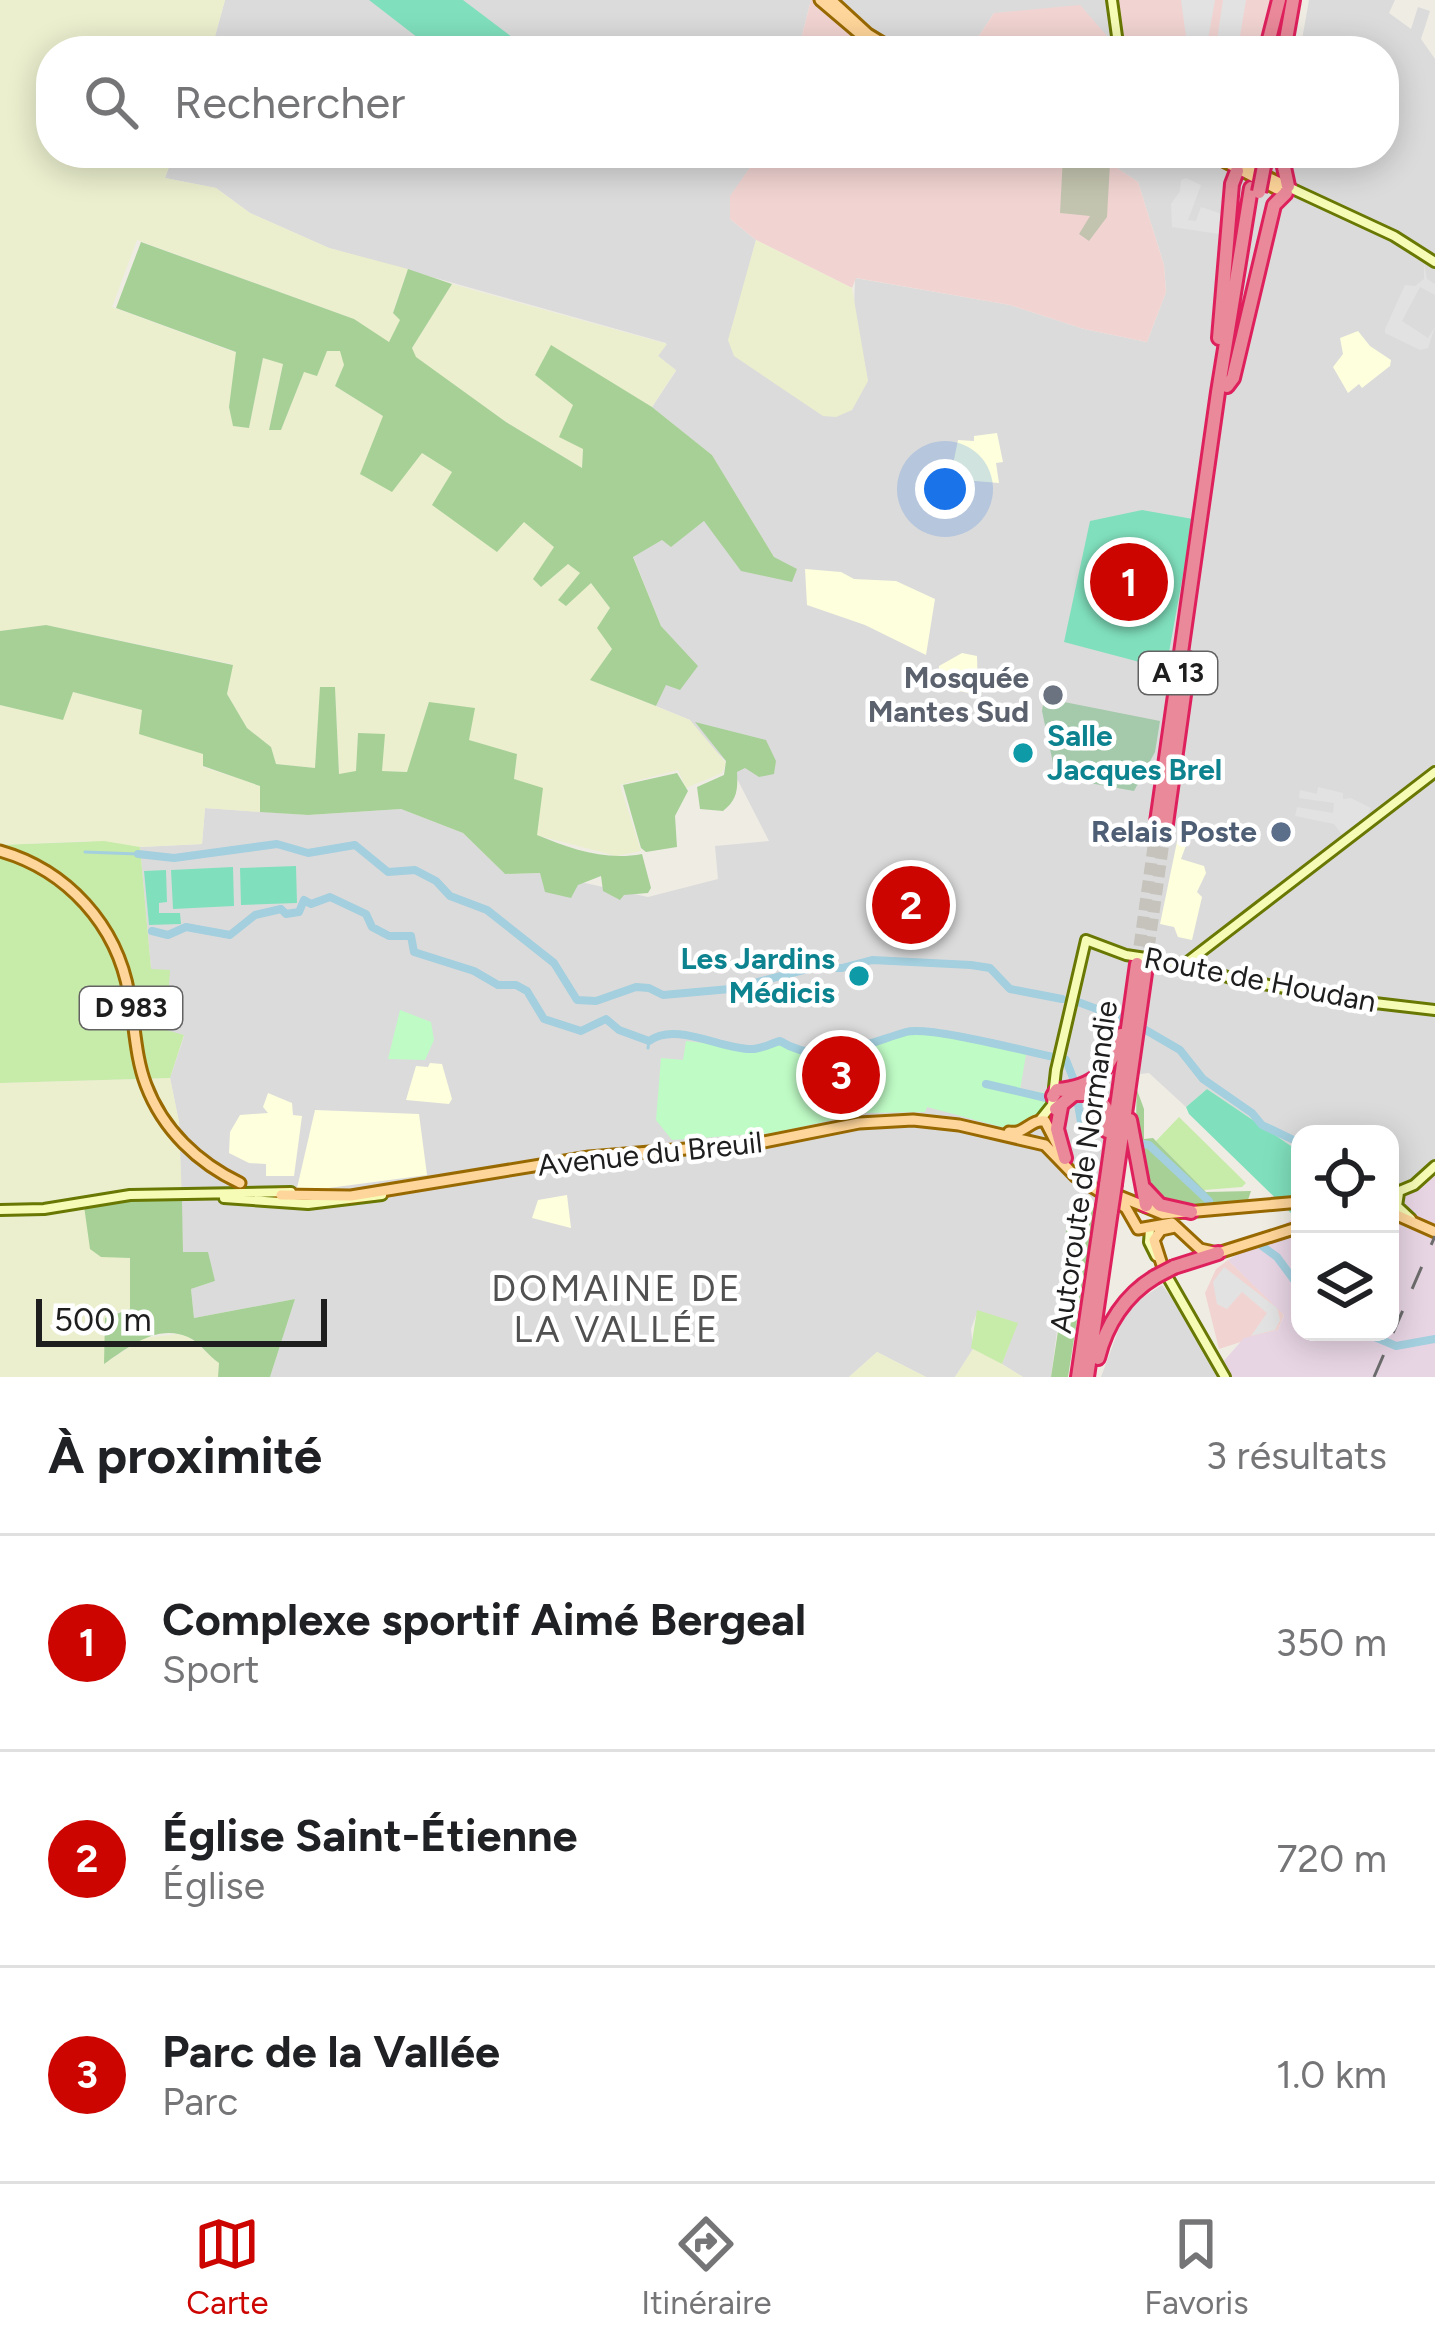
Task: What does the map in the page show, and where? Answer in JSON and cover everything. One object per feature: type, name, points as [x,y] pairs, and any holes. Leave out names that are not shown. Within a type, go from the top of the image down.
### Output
[{"type":"highway","points":[[1272,36],[1288,0]]},
{"type":"highway","points":[[1284,36],[1288,0]]},
{"type":"highway","points":[[1241,168],[1214,385],[1222,389],[1233,378],[1282,188],[1281,168]]},
{"type":"highway","name":"A 13","points":[[1161,823],[1255,190],[1243,168]]},
{"type":"highway","name":"Autoroute de Normandie","points":[[1090,1377],[1108,1181],[1130,1018],[1142,965],[1129,1083],[1108,1181]]},
{"type":"highway","points":[[1062,1093],[1098,1078],[1130,1018]]},
{"type":"highway","points":[[1129,1083],[1131,1131],[1146,1207]]},
{"type":"highway","points":[[1062,1093],[1057,1124],[1066,1158]]},
{"type":"highway","points":[[1062,1093],[1090,1093],[1105,1106],[1108,1181]]},
{"type":"highway","points":[[1138,1172],[1154,1201],[1191,1211]]},
{"type":"highway","name":"Autoroute de Normandie","points":[[1078,1377],[1107,1208]]},
{"type":"highway","points":[[1090,1377],[1115,1316],[1129,1298],[1164,1271],[1218,1252]]},
{"type":"main road","points":[[820,0],[862,36]]},
{"type":"main road","points":[[831,0],[871,36]]},
{"type":"main road","points":[[1112,0],[1117,36]]},
{"type":"main road","points":[[1248,168],[1413,249]]},
{"type":"main road","points":[[1282,188],[1378,229],[1435,264]]},
{"type":"main road","points":[[1365,226],[1378,229]]},
{"type":"main road","points":[[1185,964],[1435,772]]},
{"type":"main road","name":"D 983","points":[[0,854],[53,874],[88,907],[121,963],[142,1072],[156,1107],[196,1155],[240,1183]]},
{"type":"main road","name":"Route de Houdan","points":[[1059,1059],[1086,940],[1130,956],[1287,989],[1435,1010]]},
{"type":"main road","points":[[1048,1136],[1062,1093],[1059,1059]]},
{"type":"main road","points":[[1033,1129],[1062,1093],[1059,1059]]},
{"type":"main road","name":"Avenue du Breuil","points":[[410,1186],[614,1149],[763,1138],[886,1115],[939,1117],[1012,1133],[1033,1129]]},
{"type":"main road","name":"Avenue du Breuil","points":[[281,1195],[340,1197],[589,1157],[774,1141],[890,1120],[1033,1129]]},
{"type":"main road","points":[[1033,1129],[1048,1136],[1086,1176],[1162,1214],[1291,1200]]},
{"type":"main road","points":[[1033,1129],[1048,1136],[1076,1177],[1124,1206],[1132,1223],[1148,1228],[1172,1222],[1203,1250],[1218,1252],[1291,1229]]},
{"type":"main road","points":[[1399,1188],[1432,1169]]},
{"type":"main road","points":[[169,1194],[332,1203],[455,1180]]},
{"type":"main road","points":[[0,1210],[44,1209],[109,1197],[273,1190],[331,1193],[410,1186]]},
{"type":"main road","points":[[1132,1216],[1146,1207]]},
{"type":"main road","points":[[1146,1207],[1150,1244],[1222,1374]]},
{"type":"main road","points":[[1399,1209],[1428,1230]]},
{"type":"main road","points":[[1399,1219],[1428,1230]]},
{"type":"main road","points":[[1399,1219],[1428,1230]]},
{"type":"main road","points":[[1164,1271],[1154,1246],[1156,1234],[1171,1227],[1190,1236]]},
{"type":"main road","points":[[1148,1228],[1222,1374]]},
{"type":"shaded area","points":[[0,0],[225,0],[215,36],[36,36],[36,168],[169,168],[165,178],[216,188],[250,213],[329,248],[408,269],[393,312],[401,319],[389,343],[354,319],[137,240],[112,307],[237,353],[229,407],[234,426],[249,428],[263,358],[283,363],[269,429],[281,430],[304,372],[327,351],[341,351],[344,365],[335,386],[383,416],[422,453],[452,471],[497,552],[523,521],[554,547],[534,579],[541,587],[568,564],[580,573],[559,599],[566,606],[590,582],[610,608],[612,649],[591,680],[690,720],[726,763],[722,773],[686,788],[678,770],[620,785],[641,851],[616,856],[536,835],[514,779],[517,754],[468,740],[474,708],[429,703],[408,772],[382,771],[358,734],[356,772],[339,774],[335,687],[321,687],[315,768],[276,764],[271,747],[247,728],[227,694],[232,664],[46,625],[0,631]]},
{"type":"shaded area","points":[[225,0],[811,0],[802,36],[215,36]]},
{"type":"shaded area","points":[[811,0],[823,0],[858,36],[802,36]]},
{"type":"shaded area","points":[[823,0],[1109,0],[1114,36],[1077,36],[994,13],[979,36],[858,36]]},
{"type":"shaded area","points":[[1109,0],[1270,0],[1263,36],[1114,36]]},
{"type":"shaded area","points":[[1181,0],[1215,0],[1209,36],[1186,36]]},
{"type":"shaded area","points":[[1223,0],[1246,0],[1240,36],[1218,36]]},
{"type":"shaded area","points":[[1309,0],[1395,0],[1389,13],[1411,29],[1418,7],[1430,11],[1421,39],[1435,59],[1435,1162],[1413,1180],[1399,1183],[1399,1125],[1291,1125],[1291,1146],[1207,1089],[1186,1107],[1149,1073],[1112,1077],[1095,1206],[1091,1205],[1068,1248],[1051,1377],[1023,1377],[1002,1364],[1010,1343],[978,1310],[971,1329],[973,1349],[955,1377],[926,1377],[877,1352],[849,1377],[270,1377],[295,1299],[194,1318],[191,1289],[215,1281],[183,1252],[179,1122],[170,1078],[184,1036],[165,1031],[151,969],[140,847],[202,844],[205,808],[308,815],[401,809],[463,833],[505,874],[540,873],[648,897],[718,879],[715,846],[769,841],[730,765],[690,720],[656,706],[666,684],[697,666],[661,626],[633,556],[663,539],[671,546],[704,521],[774,557],[712,455],[652,407],[676,371],[658,356],[666,343],[329,248],[250,213],[216,188],[165,178],[169,168],[750,168],[730,197],[730,219],[756,240],[729,341],[868,381],[854,311],[855,278],[1010,305],[1084,329],[1147,342],[1166,292],[1164,265],[1138,182],[1117,168],[1399,168],[1399,36],[1303,36]]},
{"type":"shaded area","points":[[1080,5],[1107,36],[979,36],[994,13]]},
{"type":"shaded area","points":[[750,168],[1117,168],[1138,182],[1164,265],[1166,292],[1147,342],[1084,329],[1010,305],[856,278],[852,288],[756,240],[730,219],[730,196]]},
{"type":"shaded area","points":[[1062,168],[1110,168],[1107,217],[1089,241],[1079,234],[1090,216],[1060,213]]},
{"type":"shaded area","points":[[1186,178],[1201,185],[1188,220],[1196,221],[1201,207],[1222,214],[1219,234],[1172,227],[1171,204]]},
{"type":"shaded area","points":[[756,240],[852,288],[868,381],[852,410],[836,417],[823,416],[734,356],[728,340]]},
{"type":"shaded area","points":[[1424,262],[1435,295],[1420,287],[1402,321],[1428,338],[1435,327],[1428,348],[1420,350],[1385,329],[1405,285],[1415,286],[1424,279]]},
{"type":"shaded area","points":[[452,284],[667,344],[658,356],[676,370],[652,407],[551,346],[573,405],[583,449],[582,468],[506,422],[415,357],[412,348]]},
{"type":"shaded area","points":[[1358,331],[1391,360],[1390,366],[1362,388],[1359,384],[1348,393],[1333,367],[1343,354],[1340,338]]},
{"type":"shaded area","points":[[997,433],[1003,462],[996,463],[999,483],[950,479],[958,440],[974,441],[974,436]]},
{"type":"shaded area","points":[[805,569],[896,581],[935,599],[926,655],[865,625],[807,605]]},
{"type":"shaded area","points":[[962,653],[977,656],[978,694],[938,688],[939,666]]},
{"type":"shaded area","points":[[72,692],[143,710],[140,734],[204,754],[203,767],[261,786],[260,812],[205,808],[202,844],[0,845],[0,705],[62,719]]},
{"type":"shaded area","points":[[1044,698],[1160,721],[1155,752],[1134,791],[1056,777],[1042,711]]},
{"type":"shaded area","points":[[1318,787],[1343,793],[1343,799],[1371,808],[1364,821],[1376,815],[1343,836],[1334,824],[1295,816],[1297,807],[1333,813],[1334,803],[1299,798],[1300,790],[1317,794]]},
{"type":"shaded area","points":[[1178,837],[1188,840],[1181,859],[1204,866],[1206,873],[1197,892],[1202,897],[1192,940],[1160,924]]},
{"type":"shaded area","points":[[442,1064],[452,1099],[449,1104],[406,1100],[416,1066]]},
{"type":"shaded area","points":[[170,1078],[179,1122],[182,1201],[131,1200],[101,1257],[130,1257],[130,1309],[115,1312],[104,1364],[143,1338],[179,1334],[219,1363],[218,1377],[0,1377],[0,1083]]},
{"type":"shaded area","points":[[268,1093],[292,1103],[293,1115],[302,1116],[294,1176],[266,1176],[266,1164],[249,1163],[229,1153],[230,1132],[240,1115],[268,1113],[263,1107]]},
{"type":"shaded area","points":[[315,1110],[419,1114],[427,1175],[297,1188]]},
{"type":"shaded area","points":[[1435,1162],[1435,1377],[1218,1377],[1215,1371],[1244,1338],[1278,1330],[1284,1315],[1228,1260],[1291,1220],[1291,1341],[1399,1341],[1399,1183],[1413,1180]]},
{"type":"shaded area","points":[[567,1195],[571,1228],[532,1218],[538,1200]]},
{"type":"shaded area","points":[[1228,1260],[1284,1314],[1278,1330],[1219,1349],[1205,1293],[1216,1269]]},
{"type":"shaded area","points":[[1224,1267],[1277,1308],[1280,1320],[1275,1330],[1251,1336],[1267,1313],[1242,1292],[1227,1309],[1217,1304],[1213,1282]]},
{"type":"shaded area","points":[[1162,1285],[1188,1320],[1218,1377],[1101,1377],[1124,1315]]},
{"type":"shaded area","points":[[973,1349],[1002,1364],[1023,1377],[955,1377]]},
{"type":"shaded area","points":[[877,1352],[926,1377],[849,1377]]},
{"type":"green space","points":[[369,0],[463,0],[511,36],[416,36]]},
{"type":"green space","points":[[141,242],[354,319],[389,342],[400,320],[393,313],[408,269],[452,284],[412,348],[416,357],[506,422],[582,468],[583,449],[559,437],[573,405],[535,375],[551,345],[652,407],[712,455],[774,557],[797,569],[792,582],[741,571],[704,521],[671,547],[662,540],[633,557],[661,626],[698,666],[680,690],[666,685],[656,706],[590,680],[612,649],[597,628],[610,608],[591,583],[566,606],[558,600],[580,573],[568,564],[541,587],[533,579],[554,547],[524,522],[497,552],[432,505],[452,472],[422,453],[392,492],[360,474],[383,416],[335,386],[344,365],[340,351],[327,351],[317,376],[304,372],[281,430],[269,430],[283,364],[263,358],[249,428],[233,426],[229,407],[236,352],[116,308]]},
{"type":"green space","points":[[1142,510],[1193,519],[1166,669],[1064,642],[1090,521]]},
{"type":"green space","points":[[46,625],[233,665],[227,694],[247,728],[271,747],[276,764],[315,768],[320,687],[335,687],[339,774],[356,771],[358,733],[385,734],[382,771],[407,772],[429,702],[475,708],[469,740],[517,754],[514,779],[543,788],[537,835],[601,855],[642,854],[651,888],[620,900],[603,891],[601,876],[578,885],[571,898],[545,892],[540,873],[505,874],[463,833],[401,809],[308,815],[260,812],[260,786],[203,766],[203,754],[139,734],[142,710],[73,692],[63,720],[0,705],[0,631]]},
{"type":"green space","points":[[695,722],[766,740],[776,761],[774,774],[759,777],[745,768],[737,772],[736,794],[728,807],[723,811],[700,809],[697,787],[724,775],[726,761]]},
{"type":"green space","points":[[677,773],[688,791],[675,816],[677,847],[646,852],[623,785]]},
{"type":"green space","points":[[104,841],[140,847],[151,969],[170,970],[166,1030],[184,1035],[170,1078],[0,1083],[0,845]]},
{"type":"green space","points":[[296,866],[297,903],[241,905],[240,868]]},
{"type":"green space","points":[[233,867],[234,906],[173,909],[171,870]]},
{"type":"green space","points":[[166,870],[167,902],[159,903],[159,913],[180,913],[181,924],[149,925],[144,871]]},
{"type":"green space","points":[[400,1010],[431,1022],[434,1040],[425,1060],[388,1059]]},
{"type":"green space","points":[[921,1030],[1027,1049],[1020,1090],[1050,1093],[1043,1112],[1009,1129],[927,1107],[925,1112],[864,1113],[773,1133],[672,1140],[656,1120],[661,1058],[683,1060],[686,1041],[756,1049],[782,1045],[815,1053],[851,1049]]},
{"type":"green space","points":[[1207,1089],[1291,1146],[1291,1213],[1189,1114],[1186,1107]]},
{"type":"green space","points":[[1137,1090],[1144,1109],[1144,1139],[1153,1138],[1206,1192],[1251,1191],[1248,1200],[1182,1205],[1154,1187],[1137,1140]]},
{"type":"green space","points":[[1179,1117],[1246,1183],[1242,1187],[1204,1190],[1156,1141]]},
{"type":"green space","points":[[182,1201],[183,1252],[208,1252],[215,1281],[191,1289],[194,1318],[295,1299],[270,1377],[218,1377],[219,1363],[193,1340],[176,1333],[143,1339],[104,1364],[105,1318],[130,1309],[130,1258],[101,1257],[90,1249],[84,1206]]},
{"type":"green space","points":[[1091,1204],[1095,1206],[1068,1377],[1051,1377],[1067,1272],[1066,1230]]},
{"type":"green space","points":[[977,1310],[1018,1323],[1002,1364],[971,1348]]},
{"type":"waterway","points":[[138,854],[174,858],[277,844],[308,853],[355,845],[388,872],[415,870],[436,881],[450,896],[487,910],[554,963],[577,1000],[596,1001],[636,987],[663,995],[730,989],[812,968]]},
{"type":"waterway","points":[[85,852],[138,854]]},
{"type":"waterway","points":[[152,931],[168,935],[186,927],[230,935],[255,915],[281,909],[286,914],[299,912],[304,900],[311,904],[330,897],[366,914],[372,927],[389,936],[411,936],[414,952],[474,971],[498,985],[516,985],[527,991],[544,1019],[581,1031],[606,1019],[619,1030],[649,1041],[686,1035],[752,1049],[780,1041],[796,1049],[827,1053],[918,1031],[1054,1057]]},
{"type":"waterway","points":[[822,968],[872,960],[971,965],[990,968],[1010,989],[1062,999]]},
{"type":"waterway","points":[[1078,1002],[1121,1018]]},
{"type":"waterway","points":[[1144,1029],[1180,1050],[1203,1079],[1262,1125],[1291,1139]]},
{"type":"waterway","points":[[648,1048],[649,1041]]},
{"type":"waterway","points":[[1066,1060],[1075,1083]]},
{"type":"waterway","points":[[986,1084],[1046,1098]]},
{"type":"waterway","points":[[1077,1098],[1081,1122],[1103,1131]]},
{"type":"waterway","points":[[1138,1143],[1149,1145],[1209,1201]]},
{"type":"waterway","points":[[1262,1246],[1291,1276]]},
{"type":"waterway","points":[[1384,1341],[1396,1346],[1435,1339]]},
{"type":"tunnel","points":[[1137,964],[1157,822]]},
{"type":"tunnel","points":[[1146,966],[1166,824]]},
{"type":"railway","points":[[1374,1377],[1435,1236]]},
{"type":"place","name":"Complexe sportif Aimé Bergeal","points":[[1129,582]]},
{"type":"place","name":"Mosquée Mantes Sud","points":[[1053,695]]},
{"type":"place","name":"Salle Jacques Brel","points":[[1023,753]]},
{"type":"place","name":"Relais Poste","points":[[1281,832]]},
{"type":"place","name":"Église Saint-Étienne","points":[[911,905]]},
{"type":"place","name":"Les Jardins Médicis","points":[[859,976]]},
{"type":"place","name":"Parc de la Vallée","points":[[841,1075]]},
{"type":"district","name":"DOMAINE DE LA VALLÉE","points":[[617,1308]]}]
